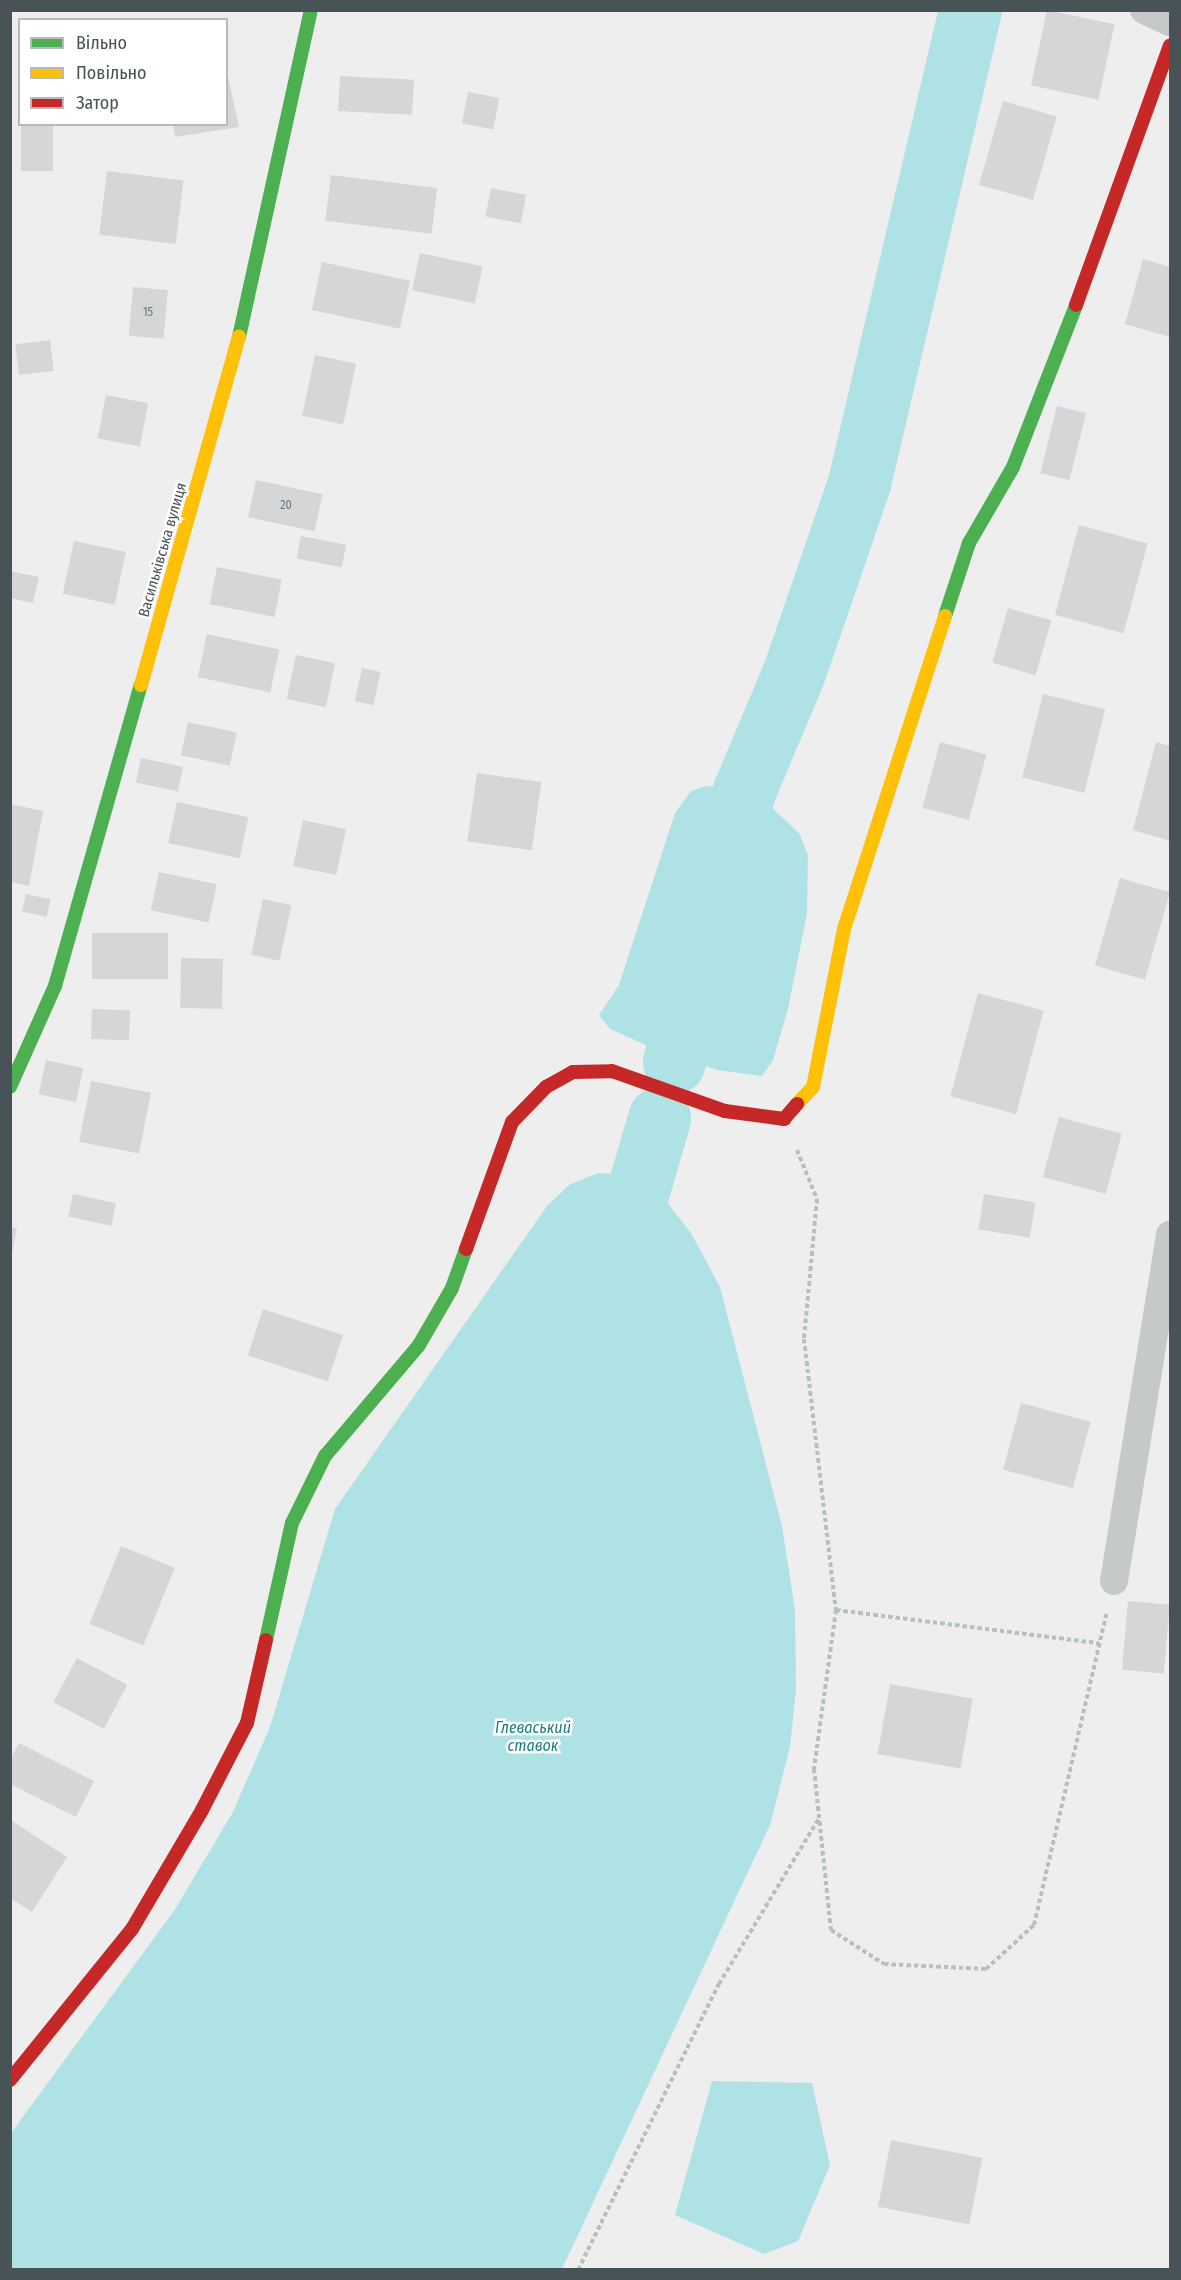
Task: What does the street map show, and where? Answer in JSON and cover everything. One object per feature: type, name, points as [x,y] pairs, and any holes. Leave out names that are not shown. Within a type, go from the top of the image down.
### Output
[{"type":"street","name":"Васильківська вулиця","points":[[10,1087],[56,986],[230,374],[311,10]]},
{"type":"street","points":[[1144,10],[1170,22]]},
{"type":"street","points":[[10,2080],[132,1929],[201,1810],[247,1723],[292,1523],[325,1456],[419,1345],[452,1288],[512,1122],[546,1087],[573,1072],[612,1071],[725,1111],[784,1119],[813,1087],[844,929],[969,543],[1012,467],[1118,197],[1170,45]]},
{"type":"street","points":[[1114,1581],[1170,1235]]},
{"type":"path","points":[[784,1119],[817,1199],[804,1339],[837,1610],[814,1769],[831,1930],[884,1964],[986,1969],[1034,1925],[1114,1581]]},
{"type":"path","points":[[837,1610],[1100,1642]]},
{"type":"path","points":[[578,2270],[719,1984],[820,1818]]},
{"type":"water","points":[[706,786],[744,791],[769,805],[799,833],[808,855],[807,913],[788,1009],[773,1060],[762,1076],[717,1070],[646,1045],[610,1029],[599,1015],[619,985],[675,813],[691,791]]},
{"type":"water","name":"Глеваський ставок","points":[[598,1173],[629,1175],[662,1196],[691,1233],[720,1287],[782,1526],[795,1610],[796,1690],[790,1747],[770,1825],[562,2269],[11,2269],[11,2133],[174,1911],[233,1812],[270,1727],[335,1509],[547,1206],[569,1185]]},
{"type":"water","points":[[712,2081],[812,2083],[830,2165],[798,2241],[764,2254],[675,2215]]},
{"type":"building","points":[[1047,10],[1114,24],[1098,100],[1031,85]]},
{"type":"building","points":[[228,76],[239,127],[175,137],[173,126],[228,126]]},
{"type":"building","points":[[340,76],[414,80],[412,115],[338,111]]},
{"type":"building","points":[[468,92],[499,98],[493,130],[462,123]]},
{"type":"building","points":[[1003,101],[1057,116],[1033,200],[979,185]]},
{"type":"building","points":[[21,126],[53,126],[53,171],[21,171]]},
{"type":"building","points":[[107,171],[183,180],[176,244],[99,235]]},
{"type":"building","points":[[331,175],[437,188],[432,234],[325,221]]},
{"type":"building","points":[[491,188],[526,195],[521,223],[485,216]]},
{"type":"building","points":[[420,253],[483,266],[475,303],[412,290]]},
{"type":"building","points":[[1143,259],[1170,267],[1170,337],[1125,324]]},
{"type":"building","points":[[322,262],[410,281],[400,329],[312,310]]},
{"type":"building","points":[[133,287],[168,290],[164,339],[129,336]]},
{"type":"building","points":[[50,340],[54,371],[19,375],[15,344]]},
{"type":"building","points":[[315,355],[356,364],[343,424],[302,416]]},
{"type":"building","points":[[106,395],[148,403],[140,446],[98,438]]},
{"type":"building","points":[[1057,406],[1086,413],[1069,480],[1040,473]]},
{"type":"building","points":[[256,480],[323,494],[315,531],[248,517]]},
{"type":"building","points":[[1079,525],[1148,543],[1124,633],[1055,615]]},
{"type":"building","points":[[301,536],[346,545],[342,567],[297,559]]},
{"type":"building","points":[[74,541],[126,552],[115,605],[63,594]]},
{"type":"building","points":[[217,567],[282,580],[275,617],[210,604]]},
{"type":"building","points":[[10,571],[39,577],[33,603],[10,598]]},
{"type":"building","points":[[1008,608],[1051,620],[1036,675],[992,663]]},
{"type":"building","points":[[207,634],[279,649],[270,692],[198,677]]},
{"type":"building","points":[[296,655],[335,663],[326,707],[287,699]]},
{"type":"building","points":[[362,668],[381,672],[374,705],[355,701]]},
{"type":"building","points":[[1043,694],[1105,709],[1084,793],[1022,777]]},
{"type":"building","points":[[188,722],[237,732],[230,766],[181,755]]},
{"type":"building","points":[[940,742],[986,754],[969,820],[922,808]]},
{"type":"building","points":[[1156,742],[1170,746],[1170,841],[1133,830]]},
{"type":"building","points":[[141,758],[183,767],[178,791],[136,782]]},
{"type":"building","points":[[477,773],[541,782],[532,850],[467,841]]},
{"type":"building","points":[[177,802],[248,817],[240,858],[168,843]]},
{"type":"building","points":[[10,804],[43,811],[29,886],[10,882]]},
{"type":"building","points":[[303,820],[346,829],[336,875],[293,866]]},
{"type":"building","points":[[159,872],[217,884],[209,922],[151,910]]},
{"type":"building","points":[[1120,878],[1170,892],[1145,980],[1095,965]]},
{"type":"building","points":[[26,894],[50,899],[47,917],[22,912]]},
{"type":"building","points":[[263,899],[291,905],[280,961],[251,955]]},
{"type":"building","points":[[92,933],[168,933],[168,979],[92,979]]},
{"type":"building","points":[[181,958],[223,959],[222,1009],[180,1008]]},
{"type":"building","points":[[978,993],[1044,1011],[1016,1114],[950,1096]]},
{"type":"building","points":[[92,1009],[130,1010],[129,1040],[91,1039]]},
{"type":"building","points":[[46,1060],[83,1068],[76,1102],[39,1094]]},
{"type":"building","points":[[91,1081],[151,1093],[139,1154],[79,1142]]},
{"type":"building","points":[[1059,1117],[1122,1134],[1106,1194],[1043,1177]]},
{"type":"building","points":[[73,1194],[116,1203],[111,1226],[68,1216]]},
{"type":"building","points":[[984,1194],[1035,1202],[1030,1238],[978,1230]]},
{"type":"building","points":[[10,1227],[17,1228],[12,1253],[10,1253]]},
{"type":"building","points":[[263,1309],[343,1335],[328,1382],[248,1356]]},
{"type":"building","points":[[1021,1403],[1091,1422],[1073,1488],[1003,1470]]},
{"type":"building","points":[[121,1546],[175,1568],[143,1646],[90,1624]]},
{"type":"building","points":[[1128,1601],[1170,1605],[1164,1673],[1122,1670]]},
{"type":"building","points":[[77,1658],[127,1685],[104,1729],[54,1702]]},
{"type":"building","points":[[890,1684],[973,1699],[960,1769],[878,1754]]},
{"type":"building","points":[[19,1743],[94,1781],[76,1817],[10,1784],[10,1760]]},
{"type":"building","points":[[12,1821],[67,1857],[32,1912],[10,1898]]},
{"type":"building","points":[[891,2140],[982,2158],[969,2224],[878,2207]]},
{"type":"waterway","points":[[723,875],[744,791],[794,672],[859,483],[970,10]]},
{"type":"waterway","points":[[674,1062],[698,972]]},
{"type":"waterway","points":[[617,1263],[659,1118]]},
{"type":"traffic: fast","points":[[239,337],[311,10]]},
{"type":"traffic: fast","points":[[945,616],[969,543],[1013,467],[1076,305]]},
{"type":"traffic: fast","points":[[10,1087],[55,986],[141,685]]},
{"type":"traffic: fast","points":[[266,1640],[292,1523],[325,1456],[419,1345],[452,1288],[466,1249]]},
{"type":"traffic: slow","points":[[141,685],[239,337]]},
{"type":"traffic: slow","points":[[797,1104],[813,1087],[844,929],[945,616]]},
{"type":"traffic: jam","points":[[1076,305],[1170,45]]},
{"type":"traffic: jam","points":[[466,1249],[512,1122],[546,1087],[573,1072],[612,1071],[725,1111],[784,1119],[797,1104]]},
{"type":"traffic: jam","points":[[10,2080],[132,1929],[202,1810],[247,1723],[266,1640]]}]
